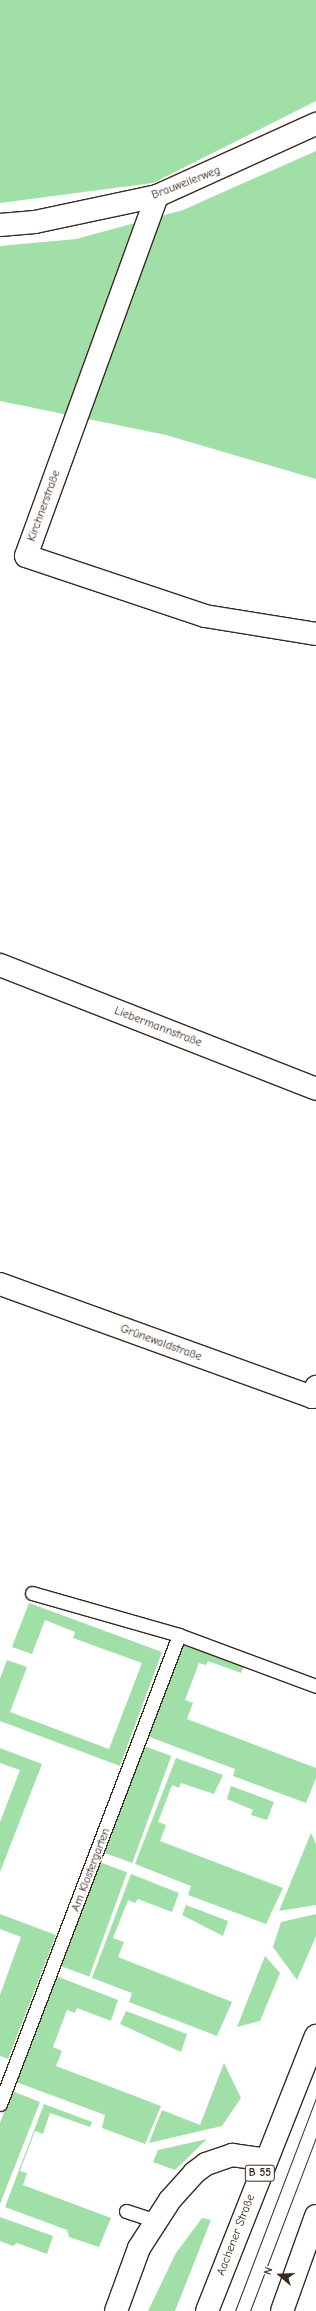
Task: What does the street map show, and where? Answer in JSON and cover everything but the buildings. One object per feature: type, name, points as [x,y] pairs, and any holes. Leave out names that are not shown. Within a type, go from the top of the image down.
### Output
[{"type":"street","name":"Brauweilerweg","points":[[0,225],[35,222],[156,196],[316,124]]},
{"type":"street","name":"Kirchnerstraße","points":[[156,196],[26,556],[205,616],[316,634]]},
{"type":"street","name":"Liebermannstraße","points":[[0,965],[316,1089]]},
{"type":"street","name":"Grünewaldstraße","points":[[0,1284],[312,1397],[316,1387]]},
{"type":"street","name":"Aachener Straße","points":[[207,2311],[316,2036]]},
{"type":"street","points":[[116,2311],[139,2248],[170,2200],[206,2164],[232,2155],[266,2160]]},
{"type":"street","points":[[282,2311],[316,2216]]},
{"type":"lane","points":[[32,1593],[179,1635],[316,1686]]},
{"type":"lane","name":"Am Klostergarten","points":[[0,2104],[179,1635]]},
{"type":"lane","points":[[126,2211],[156,2221]]},
{"type":"green space","points":[[0,0],[316,0],[316,101],[153,183],[0,203]]},
{"type":"green space","points":[[316,151],[316,479],[166,435],[0,401],[0,246],[76,239],[183,210]]},
{"type":"green space","points":[[29,1603],[162,1652],[120,1766],[0,1721],[0,1679],[7,1660],[27,1667],[10,1712],[109,1749],[142,1663],[73,1638],[75,1632],[45,1620],[32,1654],[12,1647]]},
{"type":"green space","points":[[183,1642],[244,1665],[241,1673],[208,1661],[206,1665],[199,1663],[185,1700],[193,1703],[187,1719],[316,1768],[316,1778],[306,1803],[233,1776],[235,1769],[147,1736]]},
{"type":"green space","points":[[144,1746],[171,1756],[132,1863],[105,1853]]},
{"type":"green space","points":[[0,1748],[42,1764],[0,1872],[0,1822],[20,1770],[0,1763]]},
{"type":"green space","points":[[176,1758],[223,1775],[214,1794],[181,1783],[179,1788],[172,1785],[158,1822],[166,1825],[160,1841],[283,1888],[266,1924],[188,1895],[191,1886],[135,1864]]},
{"type":"green space","points":[[231,1786],[274,1802],[267,1820],[251,1815],[253,1810],[227,1799]]},
{"type":"green space","points":[[311,1833],[316,1844],[316,1905],[279,1911]]},
{"type":"green space","points":[[99,1862],[127,1872],[89,1977],[61,1966]]},
{"type":"green space","points":[[131,1874],[179,1893],[172,1912],[138,1899],[135,1903],[128,1900],[113,1938],[124,1942],[118,1957],[232,2002],[217,2036],[129,2002],[132,1993],[92,1978]]},
{"type":"green space","points":[[186,1905],[228,1921],[223,1936],[182,1915]]},
{"type":"green space","points":[[0,1914],[56,1935],[8,2059],[0,2056],[0,1995],[21,1937],[0,1929]]},
{"type":"green space","points":[[316,1914],[316,1936],[297,1980],[273,1947],[281,1922]]},
{"type":"green space","points":[[265,1956],[280,1973],[260,2021],[237,2027]]},
{"type":"green space","points":[[56,1976],[118,2000],[111,2021],[77,2008],[75,2013],[67,2010],[53,2047],[62,2051],[56,2066],[161,2106],[145,2144],[102,2128],[105,2115],[16,2082]]},
{"type":"green space","points":[[126,2011],[187,2034],[181,2052],[120,2024]]},
{"type":"green space","points":[[224,2063],[241,2098],[222,2126],[149,2143],[162,2110],[200,2125]]},
{"type":"green space","points":[[12,2091],[40,2102],[0,2204],[0,2123]]},
{"type":"green space","points":[[44,2104],[92,2122],[90,2127],[50,2113],[43,2134],[35,2131],[20,2171],[27,2173],[23,2185],[111,2218],[99,2247],[69,2237],[67,2230],[5,2207]]},
{"type":"green space","points":[[207,2139],[175,2170],[153,2162],[158,2150]]},
{"type":"green space","points":[[0,2217],[53,2236],[47,2254],[17,2243],[13,2246],[0,2241]]},
{"type":"green space","points":[[202,2218],[211,2220],[175,2311],[148,2311],[176,2253]]},
{"type":"tram line","points":[[235,2311],[316,2098]]},
{"type":"tram line","points":[[250,2311],[316,2137]]}]
